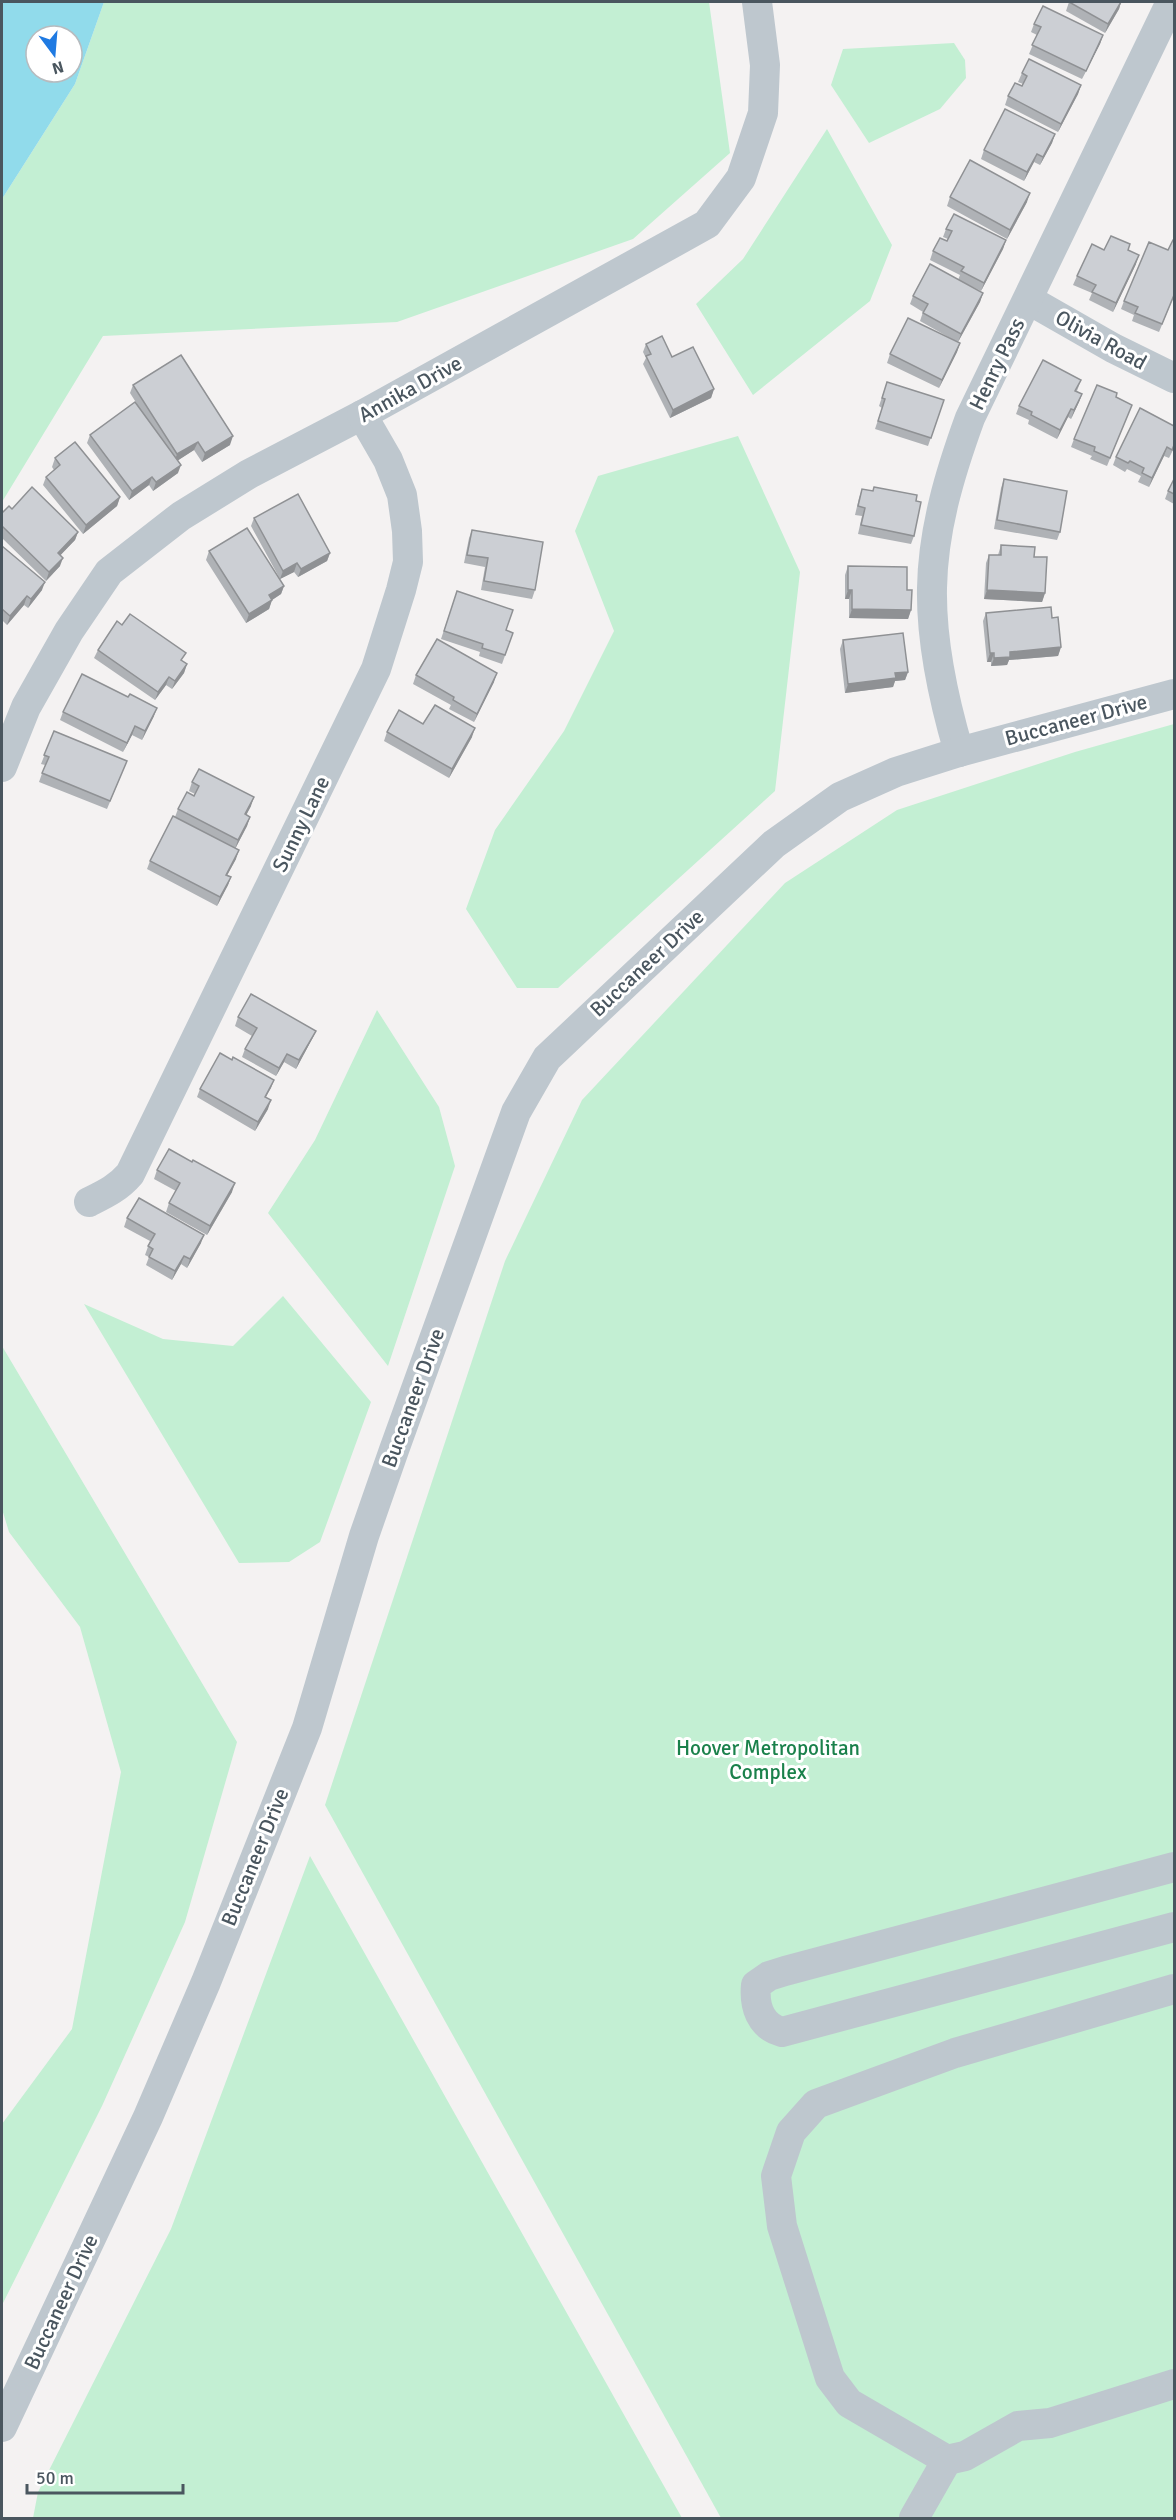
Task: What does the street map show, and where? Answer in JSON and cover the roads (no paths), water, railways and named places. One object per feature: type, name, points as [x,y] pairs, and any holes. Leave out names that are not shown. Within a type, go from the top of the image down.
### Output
[{"type":"street","name":"Annika Drive","points":[[2,767],[26,707],[69,632],[109,572],[181,516],[249,474],[362,415],[707,224],[741,178],[763,113],[765,65],[757,2]]},
{"type":"street","name":"Henry Pass","points":[[959,752],[938,660],[932,590],[935,545],[956,459],[970,418],[1171,2]]},
{"type":"street","name":"Olivia Road","points":[[1029,300],[1113,348],[1174,378]]},
{"type":"street","name":"Sunny Lane","points":[[89,1202],[115,1188],[130,1174],[376,669],[408,562],[407,531],[402,495],[388,460],[362,415]]},
{"type":"street","name":"Buccaneer Drive","points":[[2,2427],[148,2117],[206,1982],[307,1728],[364,1536],[516,1112],[547,1058],[774,844],[840,797],[896,772],[959,752],[1174,694]]},
{"type":"street","points":[[1174,1867],[769,1976],[756,1985],[755,1998],[760,2015],[770,2029],[782,2032],[1174,1928]]},
{"type":"street","points":[[1174,1989],[955,2053],[816,2104],[791,2132],[777,2176],[782,2226],[830,2378],[849,2403],[947,2460],[965,2456],[1018,2426],[1050,2423],[1174,2384]]},
{"type":"street","points":[[914,2518],[947,2460]]},
{"type":"water","points":[[2,2],[104,2],[84,59],[84,24],[24,24],[24,84],[75,84],[2,199]]},
{"type":"park label","name":"Hoover Metropolitan Complex","points":[[768,1760]]}]
